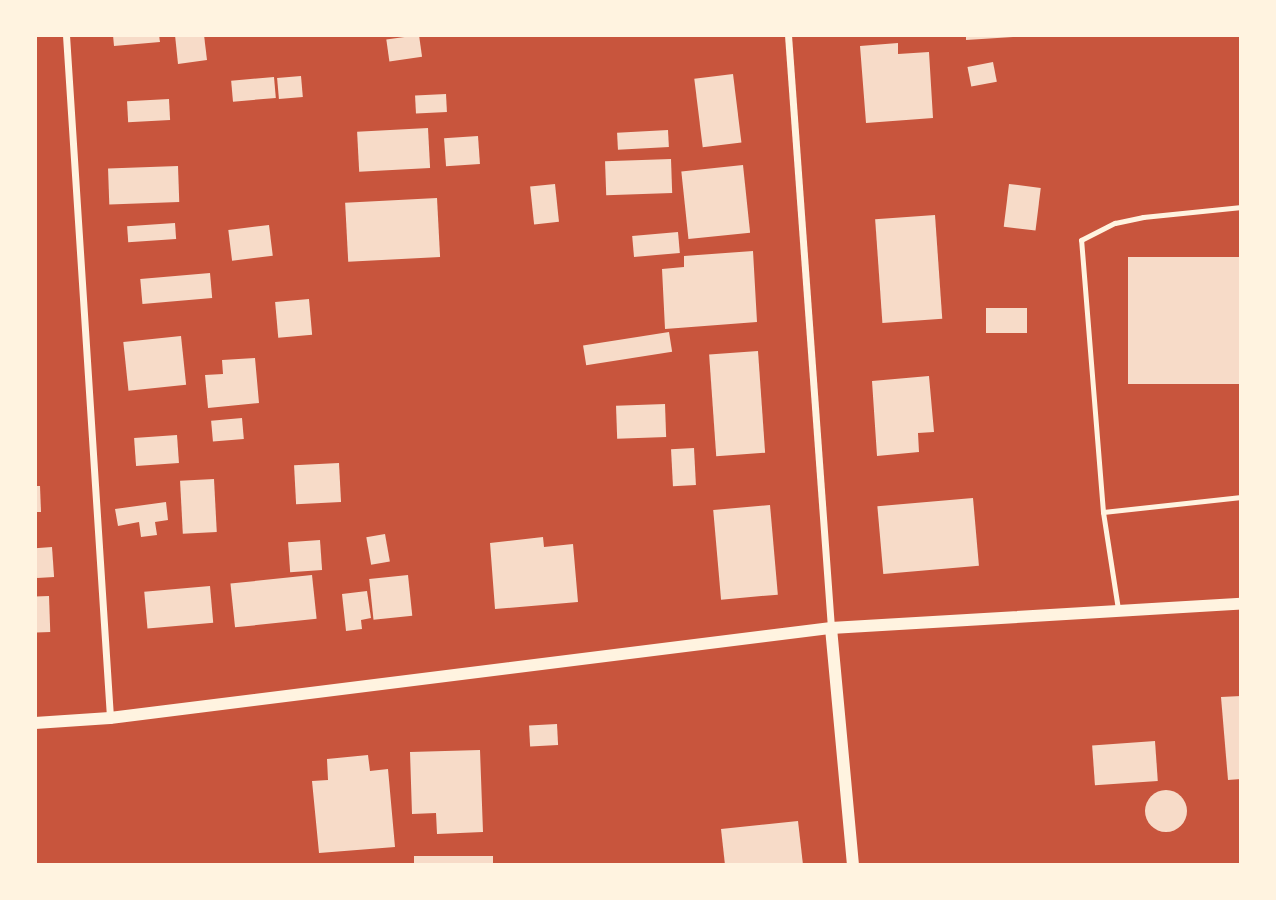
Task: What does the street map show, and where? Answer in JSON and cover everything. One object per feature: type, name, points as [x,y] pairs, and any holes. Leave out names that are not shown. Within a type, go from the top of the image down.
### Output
[{"type":"street","points":[[66,35],[110,718]]},
{"type":"street","points":[[788,35],[831,628],[853,865]]},
{"type":"street","points":[[35,723],[110,718],[831,628],[1118,609],[1241,604]]},
{"type":"lane","points":[[1118,609],[1103,512],[1081,240],[1115,223],[1143,217],[1241,207]]},
{"type":"lane","points":[[1103,512],[1241,497]]},
{"type":"building","points":[[113,35],[159,35],[160,42],[114,46]]},
{"type":"building","points":[[175,35],[204,35],[207,60],[178,64]]},
{"type":"building","points":[[419,35],[422,57],[389,61],[386,40]]},
{"type":"building","points":[[966,35],[1013,35],[1013,37],[966,40]]},
{"type":"building","points":[[898,43],[898,54],[929,52],[933,118],[866,123],[860,46]]},
{"type":"building","points":[[993,62],[997,82],[971,87],[967,67]]},
{"type":"building","points":[[733,74],[741,142],[703,147],[694,79]]},
{"type":"building","points":[[301,76],[303,97],[279,99],[277,78]]},
{"type":"building","points":[[274,77],[276,98],[233,102],[231,81]]},
{"type":"building","points":[[446,94],[447,112],[416,114],[415,96]]},
{"type":"building","points":[[169,99],[170,120],[128,122],[127,101]]},
{"type":"building","points":[[428,128],[430,168],[359,172],[357,132]]},
{"type":"building","points":[[668,130],[669,147],[618,150],[617,133]]},
{"type":"building","points":[[478,136],[480,164],[446,166],[444,138]]},
{"type":"building","points":[[671,159],[672,193],[606,195],[605,161]]},
{"type":"building","points":[[743,165],[750,233],[688,239],[681,171]]},
{"type":"building","points":[[178,166],[179,202],[109,204],[108,168]]},
{"type":"building","points":[[555,184],[559,222],[534,224],[530,187]]},
{"type":"building","points":[[1009,184],[1041,188],[1036,231],[1004,227]]},
{"type":"building","points":[[437,198],[440,257],[348,262],[345,203]]},
{"type":"building","points":[[935,215],[942,319],[882,323],[875,219]]},
{"type":"building","points":[[175,223],[176,239],[128,242],[127,226]]},
{"type":"building","points":[[269,225],[273,256],[232,261],[228,230]]},
{"type":"building","points":[[678,232],[680,253],[634,257],[632,236]]},
{"type":"building","points":[[753,251],[757,322],[665,329],[662,269],[684,267],[684,256]]},
{"type":"building","points":[[1128,257],[1241,257],[1241,384],[1128,384]]},
{"type":"building","points":[[210,273],[212,298],[142,304],[140,279]]},
{"type":"building","points":[[309,299],[312,335],[278,338],[275,302]]},
{"type":"building","points":[[986,308],[1027,308],[1027,333],[986,333]]},
{"type":"building","points":[[669,332],[672,352],[586,365],[583,346]]},
{"type":"building","points":[[181,336],[186,385],[128,391],[123,342]]},
{"type":"building","points":[[758,351],[765,453],[716,456],[709,354]]},
{"type":"building","points":[[255,358],[259,403],[208,408],[205,375],[223,374],[222,360]]},
{"type":"building","points":[[929,376],[934,432],[918,433],[919,452],[877,456],[872,381]]},
{"type":"building","points":[[665,404],[666,437],[617,439],[616,406]]},
{"type":"building","points":[[242,418],[244,439],[213,442],[211,421]]},
{"type":"building","points":[[177,435],[179,463],[136,466],[134,438]]},
{"type":"building","points":[[694,448],[696,485],[673,486],[671,449]]},
{"type":"building","points":[[339,463],[341,502],[296,504],[294,465]]},
{"type":"building","points":[[214,479],[217,532],[183,534],[180,481]]},
{"type":"building","points":[[35,486],[40,486],[41,512],[35,512]]},
{"type":"building","points":[[973,498],[979,566],[883,574],[877,506]]},
{"type":"building","points":[[166,502],[168,520],[155,522],[157,535],[141,537],[139,522],[118,526],[115,509]]},
{"type":"building","points":[[770,505],[778,595],[721,600],[713,510]]},
{"type":"building","points":[[385,534],[390,562],[371,565],[366,537]]},
{"type":"building","points":[[543,537],[544,547],[573,544],[578,602],[495,609],[490,543]]},
{"type":"building","points":[[320,540],[322,570],[290,572],[288,542]]},
{"type":"building","points":[[52,547],[54,577],[37,578],[35,548]]},
{"type":"building","points":[[312,575],[317,619],[235,627],[230,584]]},
{"type":"building","points":[[408,575],[412,616],[373,620],[369,579]]},
{"type":"building","points":[[210,586],[213,623],[147,629],[144,592]]},
{"type":"building","points":[[367,591],[371,618],[361,620],[362,629],[346,631],[342,594]]},
{"type":"building","points":[[35,596],[49,596],[50,632],[36,632]]},
{"type":"building","points":[[1241,696],[1241,779],[1228,780],[1221,697]]},
{"type":"building","points":[[557,724],[558,745],[530,746],[529,725]]},
{"type":"building","points":[[1155,741],[1158,781],[1095,785],[1092,745]]},
{"type":"building","points":[[480,750],[483,832],[437,834],[436,813],[412,814],[410,752]]},
{"type":"building","points":[[368,755],[370,771],[388,769],[395,847],[319,853],[312,781],[328,780],[327,759]]},
{"type":"building","points":[[1166,790],[1181,796],[1187,811],[1181,826],[1166,832],[1151,826],[1145,811],[1151,796]]},
{"type":"building","points":[[798,821],[803,865],[725,865],[721,829]]},
{"type":"building","points":[[414,856],[493,856],[493,865],[414,865]]}]
